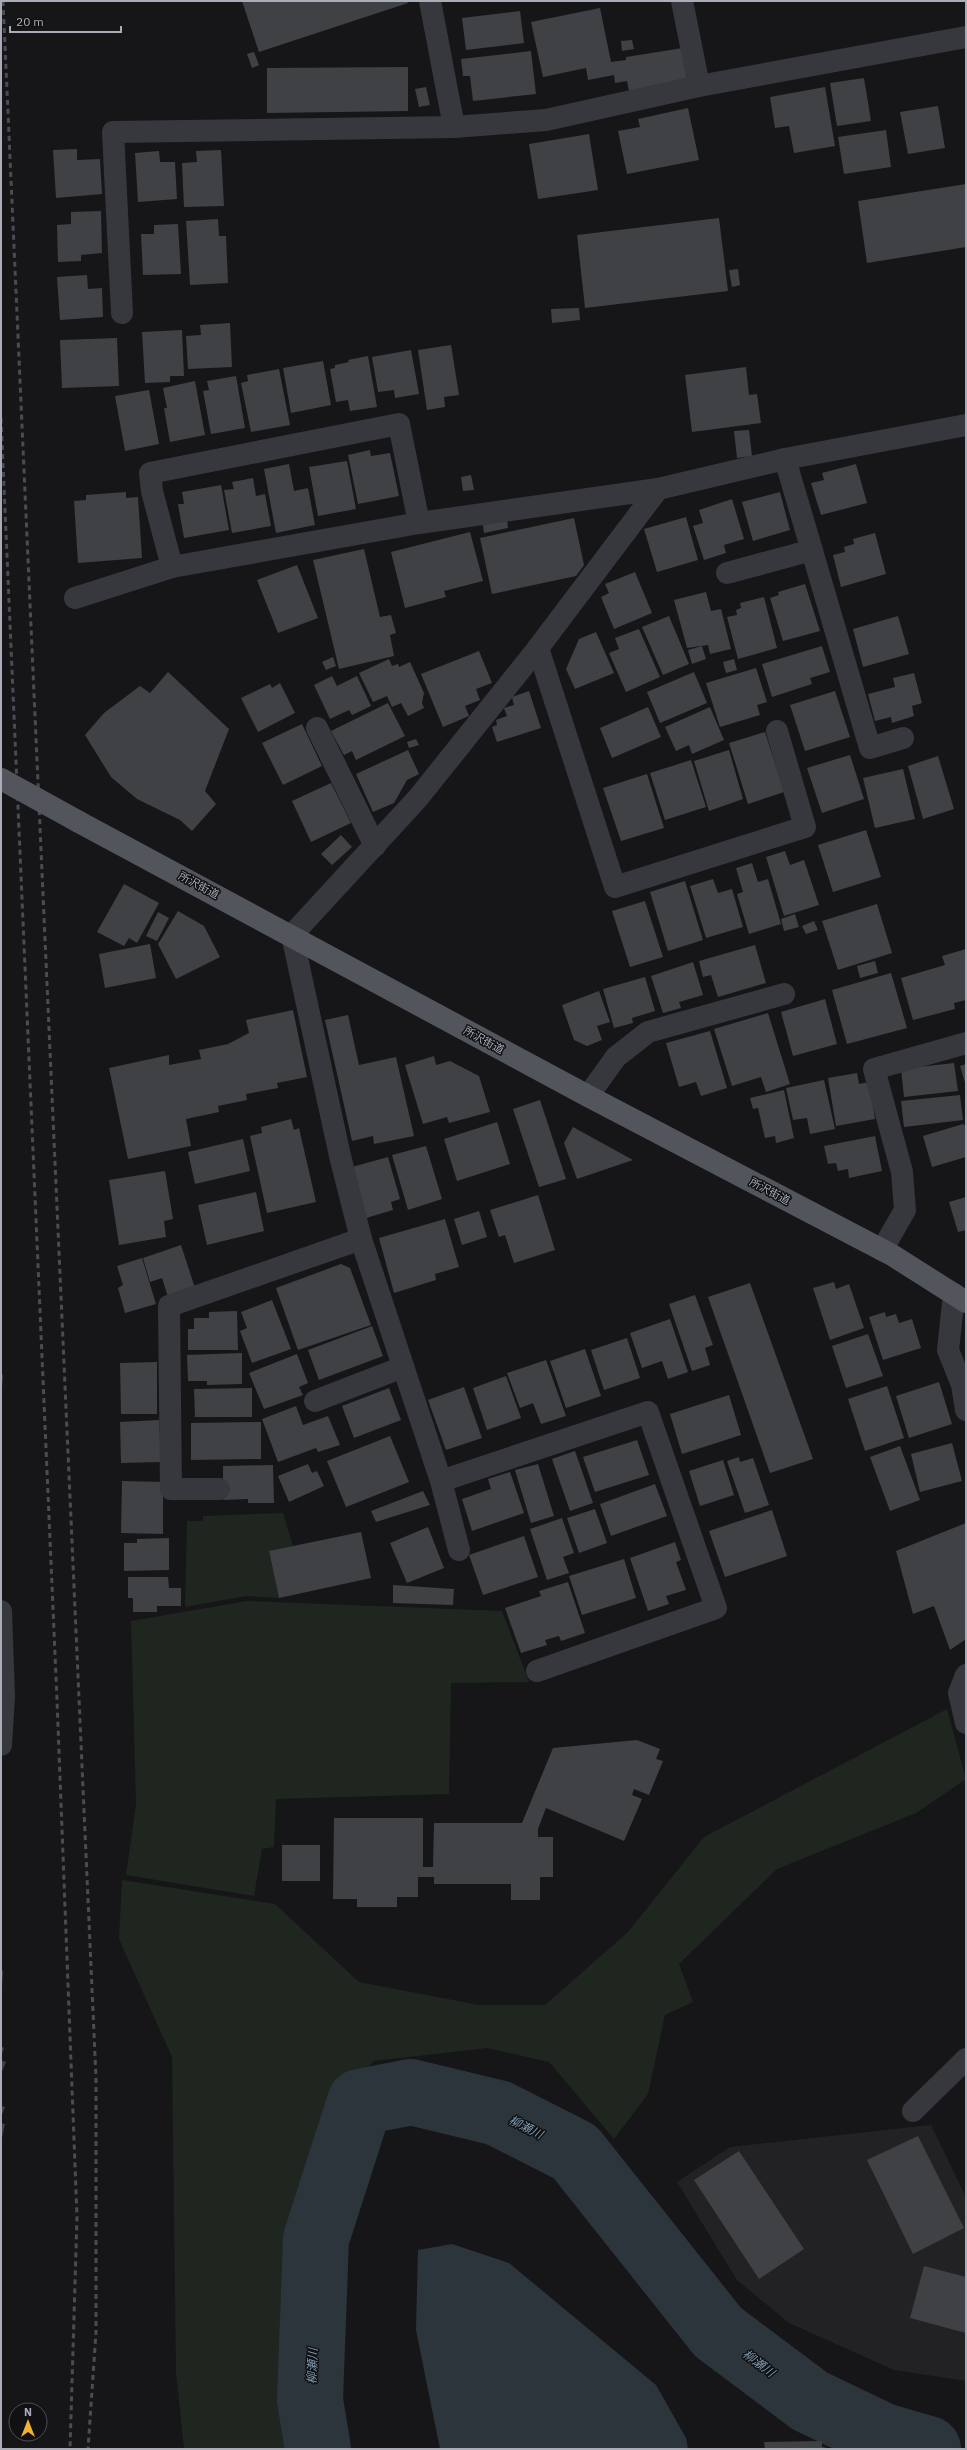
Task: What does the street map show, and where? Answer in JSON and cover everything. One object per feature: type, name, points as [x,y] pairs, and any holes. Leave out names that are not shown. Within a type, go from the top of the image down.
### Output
[{"type":"main road","name":"所沢街道","points":[[1,779],[588,1096],[882,1250],[960,1298]]},
{"type":"street","points":[[430,1],[454,127]]},
{"type":"street","points":[[682,1],[699,86]]},
{"type":"street","points":[[122,313],[113,132],[454,127],[546,120],[699,86],[966,37]]},
{"type":"street","points":[[172,567],[152,491],[150,473],[399,424],[419,523]]},
{"type":"street","points":[[75,598],[172,567],[419,523],[658,489],[785,460],[966,425]]},
{"type":"street","points":[[785,460],[870,748],[903,738]]},
{"type":"street","points":[[459,1550],[441,1481],[361,1239],[340,1156],[292,935],[418,798],[538,648],[658,489]]},
{"type":"street","points":[[727,573],[812,550]]},
{"type":"street","points":[[538,648],[615,887],[806,826],[777,731]]},
{"type":"street","points":[[317,728],[375,846]]},
{"type":"street","points":[[588,1096],[616,1057],[648,1032],[784,994]]},
{"type":"street","points":[[882,1250],[905,1210],[902,1172],[874,1069],[966,1043]]},
{"type":"street","points":[[219,1489],[171,1489],[169,1306],[361,1239]]},
{"type":"street","points":[[960,1298],[948,1350],[962,1385],[966,1410]]},
{"type":"street","points":[[316,1401],[403,1367]]},
{"type":"street","points":[[441,1481],[648,1412],[716,1608],[537,1671]]},
{"type":"street","points":[[1,1611],[4,1696],[1,1745]]},
{"type":"street","points":[[966,1675],[959,1693],[966,1723]]},
{"type":"street","points":[[913,2111],[966,2059]]},
{"type":"shaded area","points":[[283,1513],[293,1546],[269,1552],[279,1598],[246,1596],[185,1607],[187,1521],[203,1521],[203,1516]]},
{"type":"shaded area","points":[[247,1601],[502,1611],[529,1682],[451,1683],[449,1794],[276,1799],[274,1847],[262,1849],[254,1896],[126,1875],[136,1804],[131,1621]]},
{"type":"shaded area","points":[[947,1709],[966,1779],[916,1813],[777,1869],[679,1964],[693,2002],[665,2015],[648,2094],[614,2139],[549,2062],[487,2048],[374,2061],[330,2109],[301,2222],[291,2410],[297,2449],[184,2449],[176,2372],[172,2057],[119,1939],[122,1880],[275,1904],[359,1982],[479,2005],[545,2005],[628,1932],[704,1837]]},
{"type":"shaded area","points":[[931,2125],[966,2197],[966,2381],[894,2370],[789,2323],[737,2280],[677,2182],[730,2147]]},
{"type":"shaded area","points":[[452,2244],[509,2263],[656,2385],[686,2438],[688,2449],[440,2449],[416,2330],[418,2250]]},
{"type":"building","points":[[242,1],[407,1],[408,3],[259,52]]},
{"type":"building","points":[[600,8],[611,62],[626,60],[626,57],[683,48],[689,81],[629,91],[627,81],[615,83],[614,75],[588,80],[586,68],[543,77],[531,22]]},
{"type":"building","points":[[520,11],[524,43],[466,50],[462,18]]},
{"type":"building","points":[[632,40],[634,49],[622,51],[621,41]]},
{"type":"building","points":[[531,51],[536,94],[473,101],[470,76],[463,76],[461,59]]},
{"type":"building","points":[[254,52],[259,65],[252,68],[247,54]]},
{"type":"building","points":[[408,67],[408,111],[267,113],[267,68]]},
{"type":"building","points":[[864,78],[871,121],[837,126],[830,83]]},
{"type":"building","points":[[426,87],[430,105],[419,107],[415,89]]},
{"type":"building","points":[[825,87],[835,146],[794,153],[789,126],[775,128],[770,97]]},
{"type":"building","points":[[938,106],[945,148],[908,154],[900,112]]},
{"type":"building","points":[[688,108],[699,160],[627,174],[618,131],[640,127],[638,119]]},
{"type":"building","points":[[886,130],[891,167],[844,174],[838,137]]},
{"type":"building","points":[[589,134],[598,190],[538,199],[529,144]]},
{"type":"building","points":[[77,149],[77,160],[100,159],[102,194],[56,198],[53,150]]},
{"type":"building","points":[[221,150],[224,206],[184,207],[182,163],[197,162],[196,151]]},
{"type":"building","points":[[159,151],[160,162],[175,162],[177,199],[138,202],[135,153]]},
{"type":"building","points":[[966,184],[966,247],[867,263],[858,201]]},
{"type":"building","points":[[101,211],[102,253],[81,255],[81,261],[58,262],[57,225],[71,224],[71,212]]},
{"type":"building","points":[[719,218],[728,291],[585,308],[577,235]]},
{"type":"building","points":[[218,219],[219,236],[226,236],[228,283],[190,285],[186,221]]},
{"type":"building","points":[[178,224],[181,274],[143,275],[141,234],[154,234],[154,225]]},
{"type":"building","points":[[738,269],[740,285],[732,287],[729,270]]},
{"type":"building","points":[[87,275],[88,289],[102,288],[103,317],[60,320],[57,277]]},
{"type":"building","points":[[579,308],[580,320],[552,323],[551,309]]},
{"type":"building","points":[[230,323],[232,367],[188,369],[186,336],[201,335],[200,325]]},
{"type":"building","points":[[182,330],[184,376],[170,376],[170,382],[145,383],[142,332]]},
{"type":"building","points":[[117,338],[119,386],[62,388],[60,340]]},
{"type":"building","points":[[451,345],[459,395],[444,397],[445,407],[427,410],[418,350]]},
{"type":"building","points":[[411,350],[419,394],[395,398],[394,390],[378,392],[372,357]]},
{"type":"building","points":[[368,356],[377,407],[350,411],[348,400],[336,402],[330,369],[335,368],[335,365],[349,362],[348,360]]},
{"type":"building","points":[[323,361],[331,405],[291,413],[283,368]]},
{"type":"building","points":[[746,367],[749,395],[757,394],[761,423],[692,432],[685,375]]},
{"type":"building","points":[[279,369],[290,425],[251,432],[241,383],[248,381],[247,375]]},
{"type":"building","points":[[236,376],[245,428],[211,434],[203,391],[209,390],[207,381]]},
{"type":"building","points":[[195,381],[205,435],[170,442],[164,408],[167,408],[163,388]]},
{"type":"building","points":[[149,390],[159,444],[125,451],[115,396]]},
{"type":"building","points":[[749,430],[752,456],[737,458],[734,431]]},
{"type":"building","points":[[370,450],[371,456],[390,453],[399,496],[358,504],[348,455]]},
{"type":"building","points":[[347,461],[356,509],[318,516],[309,467]]},
{"type":"building","points":[[289,464],[294,491],[308,488],[315,525],[276,533],[264,469]]},
{"type":"building","points":[[856,464],[867,503],[821,515],[811,483],[824,480],[822,473]]},
{"type":"building","points":[[471,475],[474,490],[463,491],[461,477]]},
{"type":"building","points":[[253,478],[256,496],[265,494],[271,526],[232,533],[224,490],[234,489],[232,482]]},
{"type":"building","points":[[221,485],[229,530],[184,538],[178,504],[184,504],[182,492]]},
{"type":"building","points":[[126,492],[126,498],[138,497],[142,558],[78,563],[74,501],[86,500],[86,495]]},
{"type":"building","points":[[780,492],[790,530],[753,541],[742,502]]},
{"type":"building","points":[[732,499],[744,539],[724,545],[726,553],[704,560],[693,526],[703,523],[699,510]]},
{"type":"building","points":[[686,517],[698,560],[657,572],[644,529]]},
{"type":"building","points":[[574,518],[584,565],[576,576],[492,594],[480,538]]},
{"type":"building","points":[[507,520],[508,528],[484,533],[483,525]]},
{"type":"building","points":[[470,532],[483,581],[444,591],[446,597],[405,608],[391,552]]},
{"type":"building","points":[[875,533],[886,574],[841,587],[833,555],[845,552],[844,547],[854,544],[853,539]]},
{"type":"building","points":[[364,549],[380,617],[391,615],[396,633],[390,635],[394,656],[339,669],[313,560]]},
{"type":"building","points":[[297,565],[318,618],[278,633],[257,580]]},
{"type":"building","points":[[635,572],[652,613],[614,629],[601,597],[609,593],[605,584]]},
{"type":"building","points":[[805,584],[820,631],[783,641],[770,598],[779,595],[778,592]]},
{"type":"building","points":[[706,592],[711,611],[721,609],[731,649],[710,654],[708,645],[687,648],[674,600]]},
{"type":"building","points":[[764,597],[777,648],[738,659],[727,617],[737,615],[736,610],[741,608],[740,603]]},
{"type":"building","points":[[669,616],[689,664],[663,675],[642,627]]},
{"type":"building","points":[[898,616],[909,654],[863,667],[853,629]]},
{"type":"building","points":[[639,629],[660,677],[626,692],[609,653],[619,649],[615,638]]},
{"type":"building","points":[[596,632],[614,673],[575,689],[566,669],[579,639]]},
{"type":"building","points":[[702,646],[706,659],[692,664],[688,650]]},
{"type":"building","points":[[822,646],[830,672],[810,678],[812,684],[772,697],[762,664]]},
{"type":"building","points":[[479,651],[492,683],[476,689],[480,700],[465,706],[469,716],[443,727],[421,674]]},
{"type":"building","points":[[333,657],[336,666],[326,670],[322,662]]},
{"type":"building","points":[[389,659],[392,666],[398,664],[399,667],[410,662],[424,693],[422,703],[424,708],[408,716],[401,703],[392,707],[387,696],[373,702],[359,673]]},
{"type":"building","points":[[734,659],[737,670],[726,673],[723,662]]},
{"type":"building","points":[[756,668],[767,702],[757,705],[760,715],[720,727],[706,683]]},
{"type":"building","points":[[168,672],[229,729],[205,791],[216,804],[192,831],[180,820],[137,799],[111,777],[85,735],[104,713],[140,686],[150,693]]},
{"type":"building","points":[[694,672],[707,703],[660,723],[647,692]]},
{"type":"building","points":[[914,673],[922,703],[912,706],[914,716],[892,723],[891,717],[875,721],[868,694],[895,687],[893,678]]},
{"type":"building","points":[[332,676],[337,686],[357,676],[371,706],[352,715],[349,710],[330,719],[314,685]]},
{"type":"building","points":[[280,683],[295,713],[258,732],[241,698],[270,684],[272,688]]},
{"type":"building","points":[[529,691],[541,728],[497,742],[492,727],[497,725],[496,720],[507,716],[504,708],[514,705],[512,697]]},
{"type":"building","points":[[835,691],[850,737],[805,751],[790,705]]},
{"type":"building","points":[[388,703],[405,736],[356,760],[352,751],[344,755],[331,731]]},
{"type":"building","points":[[648,707],[661,737],[612,758],[600,728]]},
{"type":"building","points":[[710,707],[724,740],[692,754],[689,745],[676,751],[665,727]]},
{"type":"building","points":[[302,724],[322,766],[283,785],[262,743]]},
{"type":"building","points":[[765,732],[784,792],[748,804],[729,743]]},
{"type":"building","points":[[416,739],[419,745],[409,748],[407,742]]},
{"type":"building","points":[[408,750],[419,774],[407,780],[394,803],[373,812],[356,774]]},
{"type":"building","points":[[729,750],[743,799],[709,811],[694,761]]},
{"type":"building","points":[[850,755],[864,799],[822,813],[807,768]]},
{"type":"building","points":[[938,756],[954,809],[923,819],[908,766]]},
{"type":"building","points":[[691,760],[706,807],[665,820],[650,773]]},
{"type":"building","points":[[903,769],[915,819],[875,828],[863,778]]},
{"type":"building","points":[[647,774],[664,828],[621,841],[603,788]]},
{"type":"building","points":[[331,783],[351,823],[311,842],[292,801]]},
{"type":"building","points":[[866,830],[881,877],[833,892],[818,845]]},
{"type":"building","points":[[341,835],[352,847],[332,865],[321,854]]},
{"type":"building","points":[[785,851],[790,865],[804,860],[819,905],[784,916],[766,857]]},
{"type":"building","points":[[752,863],[758,882],[768,879],[781,924],[749,934],[737,894],[743,892],[736,868]]},
{"type":"building","points":[[713,879],[718,893],[732,889],[743,927],[706,938],[690,886]]},
{"type":"building","points":[[685,881],[703,940],[668,951],[650,892]]},
{"type":"building","points":[[124,884],[159,903],[137,943],[129,938],[124,946],[97,932]]},
{"type":"building","points":[[645,901],[663,957],[630,967],[612,911]]},
{"type":"building","points":[[877,904],[892,953],[838,970],[822,921]]},
{"type":"building","points":[[178,911],[204,926],[220,957],[176,979],[158,944]]},
{"type":"building","points":[[158,912],[169,918],[157,941],[146,936]]},
{"type":"building","points":[[795,914],[799,927],[784,931],[781,919]]},
{"type":"building","points":[[814,921],[818,930],[806,934],[802,926]]},
{"type":"building","points":[[150,944],[156,978],[105,988],[99,954]]},
{"type":"building","points":[[755,945],[766,983],[718,997],[711,975],[703,977],[699,961]]},
{"type":"building","points":[[966,949],[966,1000],[954,1003],[955,1009],[913,1020],[901,978],[945,965],[942,956]]},
{"type":"building","points":[[875,961],[878,973],[860,978],[857,966]]},
{"type":"building","points":[[693,962],[703,995],[679,1002],[681,1008],[663,1013],[651,976]]},
{"type":"building","points":[[891,973],[907,1028],[847,1044],[832,990]]},
{"type":"building","points":[[645,977],[655,1011],[632,1018],[633,1023],[614,1028],[603,989]]},
{"type":"building","points":[[599,991],[610,1022],[597,1026],[602,1040],[587,1046],[574,1040],[562,1005]]},
{"type":"building","points":[[825,999],[837,1044],[793,1056],[781,1012]]},
{"type":"building","points":[[293,1010],[307,1077],[277,1083],[278,1088],[246,1094],[247,1100],[218,1106],[219,1112],[186,1119],[191,1146],[128,1159],[109,1068],[169,1055],[169,1065],[201,1059],[199,1050],[228,1044],[249,1033],[246,1020]]},
{"type":"building","points":[[768,1013],[790,1084],[766,1092],[761,1077],[732,1086],[714,1029]]},
{"type":"building","points":[[348,1015],[359,1065],[396,1057],[414,1136],[374,1144],[373,1136],[352,1141],[325,1020]]},
{"type":"building","points":[[710,1031],[727,1088],[701,1096],[696,1082],[679,1087],[666,1043]]},
{"type":"building","points":[[434,1056],[436,1065],[450,1061],[479,1076],[490,1112],[449,1123],[447,1117],[423,1124],[405,1065]]},
{"type":"building","points":[[954,1063],[958,1091],[904,1097],[901,1069]]},
{"type":"building","points":[[966,1064],[966,1086],[960,1066]]},
{"type":"building","points":[[857,1073],[859,1084],[869,1082],[875,1119],[836,1126],[828,1078]]},
{"type":"building","points":[[824,1080],[835,1129],[810,1134],[807,1118],[793,1120],[786,1088]]},
{"type":"building","points":[[784,1090],[794,1138],[776,1143],[775,1136],[765,1138],[758,1108],[753,1109],[750,1098]]},
{"type":"building","points":[[960,1095],[963,1120],[904,1127],[901,1101]]},
{"type":"building","points":[[540,1100],[566,1179],[539,1187],[513,1109]]},
{"type":"building","points":[[291,1119],[294,1130],[299,1128],[316,1202],[267,1213],[250,1136],[262,1133],[261,1127]]},
{"type":"building","points":[[497,1122],[510,1164],[457,1181],[444,1139]]},
{"type":"building","points":[[963,1124],[966,1126],[966,1157],[932,1167],[923,1136]]},
{"type":"building","points":[[573,1127],[633,1160],[577,1179],[564,1143]]},
{"type":"building","points":[[875,1136],[882,1171],[849,1178],[848,1169],[838,1171],[836,1163],[828,1164],[824,1146]]},
{"type":"building","points":[[243,1139],[250,1171],[195,1184],[188,1152]]},
{"type":"building","points":[[426,1146],[442,1199],[408,1210],[392,1155]]},
{"type":"building","points":[[388,1157],[400,1199],[391,1202],[393,1210],[366,1218],[352,1167]]},
{"type":"building","points":[[165,1171],[173,1219],[164,1221],[166,1237],[119,1245],[109,1180]]},
{"type":"building","points":[[256,1192],[264,1231],[207,1245],[198,1205]]},
{"type":"building","points":[[538,1195],[555,1250],[514,1263],[505,1235],[499,1237],[490,1210]]},
{"type":"building","points":[[966,1197],[966,1230],[958,1232],[949,1202]]},
{"type":"building","points":[[479,1211],[487,1237],[462,1245],[454,1219]]},
{"type":"building","points":[[445,1219],[459,1267],[435,1274],[436,1280],[394,1293],[379,1238]]},
{"type":"building","points":[[181,1245],[195,1288],[168,1297],[162,1278],[150,1282],[143,1258]]},
{"type":"building","points":[[142,1258],[156,1304],[125,1313],[118,1288],[123,1285],[117,1266]]},
{"type":"building","points":[[341,1264],[350,1268],[371,1325],[298,1350],[276,1288]]},
{"type":"building","points":[[834,1282],[836,1289],[849,1284],[864,1328],[830,1340],[813,1288]]},
{"type":"building","points":[[750,1283],[813,1459],[770,1473],[708,1297]]},
{"type":"building","points":[[695,1295],[713,1345],[705,1348],[710,1365],[692,1371],[669,1304]]},
{"type":"building","points":[[272,1300],[291,1349],[252,1363],[240,1331],[247,1328],[241,1312]]},
{"type":"building","points":[[237,1311],[238,1350],[188,1350],[188,1329],[194,1329],[194,1318],[209,1318],[209,1312]]},
{"type":"building","points":[[885,1312],[886,1317],[896,1314],[899,1323],[912,1319],[921,1348],[883,1360],[869,1317]]},
{"type":"building","points":[[670,1319],[688,1372],[668,1379],[662,1361],[642,1368],[630,1333]]},
{"type":"building","points":[[372,1326],[383,1356],[319,1380],[308,1350]]},
{"type":"building","points":[[868,1334],[883,1376],[846,1388],[832,1346]]},
{"type":"building","points":[[627,1338],[640,1378],[604,1390],[591,1350]]},
{"type":"building","points":[[585,1349],[601,1396],[566,1408],[550,1361]]},
{"type":"building","points":[[242,1353],[242,1384],[207,1385],[207,1381],[188,1381],[187,1355]]},
{"type":"building","points":[[297,1354],[308,1383],[299,1387],[303,1395],[264,1409],[249,1373]]},
{"type":"building","points":[[546,1360],[566,1416],[541,1424],[533,1403],[520,1408],[507,1373]]},
{"type":"building","points":[[157,1362],[157,1414],[121,1414],[120,1363]]},
{"type":"building","points":[[1,1371],[3,1376],[2,1388],[1,1388]]},
{"type":"building","points":[[506,1376],[521,1418],[487,1430],[473,1388]]},
{"type":"building","points":[[939,1382],[952,1424],[909,1438],[896,1396]]},
{"type":"building","points":[[887,1386],[904,1438],[865,1451],[848,1399]]},
{"type":"building","points":[[464,1387],[482,1438],[446,1450],[428,1400]]},
{"type":"building","points":[[252,1388],[252,1417],[195,1417],[194,1389]]},
{"type":"building","points":[[389,1388],[401,1420],[354,1438],[342,1406]]},
{"type":"building","points":[[729,1395],[741,1435],[682,1454],[670,1414]]},
{"type":"building","points":[[296,1406],[303,1425],[328,1416],[340,1445],[318,1452],[316,1448],[278,1462],[262,1419]]},
{"type":"building","points":[[159,1420],[161,1462],[121,1463],[120,1422]]},
{"type":"building","points":[[261,1422],[261,1459],[191,1460],[191,1423]]},
{"type":"building","points":[[390,1436],[409,1482],[346,1507],[327,1461]]},
{"type":"building","points":[[637,1440],[649,1475],[595,1492],[583,1457]]},
{"type":"building","points":[[952,1443],[962,1481],[920,1492],[911,1454]]},
{"type":"building","points":[[900,1446],[920,1500],[890,1511],[870,1457]]},
{"type":"building","points":[[575,1451],[593,1503],[570,1511],[552,1459]]},
{"type":"building","points":[[739,1457],[740,1462],[753,1458],[769,1505],[745,1513],[727,1461]]},
{"type":"building","points":[[723,1460],[734,1495],[700,1506],[689,1471]]},
{"type":"building","points":[[308,1464],[312,1473],[317,1471],[324,1486],[289,1502],[278,1476]]},
{"type":"building","points":[[538,1464],[554,1516],[531,1523],[515,1470]]},
{"type":"building","points":[[273,1465],[274,1503],[248,1503],[248,1499],[223,1500],[223,1466]]},
{"type":"building","points":[[510,1472],[524,1513],[472,1531],[462,1499],[491,1489],[488,1479]]},
{"type":"building","points":[[122,1481],[163,1482],[163,1534],[121,1533]]},
{"type":"building","points":[[655,1484],[667,1516],[611,1536],[600,1504]]},
{"type":"building","points":[[423,1491],[430,1505],[376,1522],[371,1511]]},
{"type":"building","points":[[595,1509],[607,1543],[579,1553],[567,1518]]},
{"type":"building","points":[[772,1510],[787,1556],[725,1577],[709,1531]]},
{"type":"building","points":[[562,1518],[574,1553],[563,1557],[569,1573],[547,1580],[530,1529]]},
{"type":"building","points":[[966,1523],[966,1639],[950,1650],[934,1606],[913,1614],[896,1551]]},
{"type":"building","points":[[428,1527],[444,1568],[407,1583],[390,1543]]},
{"type":"building","points":[[361,1532],[371,1578],[279,1598],[269,1551]]},
{"type":"building","points":[[524,1536],[538,1577],[483,1595],[469,1555]]},
{"type":"building","points":[[169,1538],[169,1570],[124,1571],[124,1543],[137,1543],[137,1539]]},
{"type":"building","points":[[675,1542],[681,1560],[676,1562],[686,1590],[666,1596],[669,1604],[648,1611],[630,1558]]},
{"type":"building","points":[[624,1559],[636,1598],[582,1615],[569,1576]]},
{"type":"building","points":[[128,1577],[168,1577],[169,1588],[181,1588],[181,1606],[157,1606],[157,1612],[133,1612],[133,1598],[128,1598]]},
{"type":"building","points":[[568,1582],[585,1633],[561,1641],[559,1636],[545,1640],[547,1645],[521,1653],[505,1608],[541,1596],[539,1591]]},
{"type":"building","points":[[393,1585],[454,1589],[453,1605],[393,1603]]},
{"type":"building","points":[[637,1740],[660,1749],[656,1759],[663,1761],[649,1795],[634,1789],[632,1795],[642,1799],[624,1841],[546,1808],[538,1829],[538,1837],[553,1837],[553,1877],[540,1877],[540,1900],[511,1900],[511,1884],[434,1884],[434,1877],[418,1877],[418,1897],[397,1897],[397,1907],[357,1907],[357,1899],[333,1899],[334,1818],[423,1818],[423,1867],[433,1867],[434,1823],[522,1823],[553,1748]]},
{"type":"building","points":[[282,1845],[320,1845],[320,1881],[282,1881]]},
{"type":"building","points":[[1,1970],[3,1971],[2,1988],[1,1988]]},
{"type":"building","points":[[1,2046],[4,2048],[1,2057]]},
{"type":"building","points":[[1,2060],[6,2062],[1,2074]]},
{"type":"building","points":[[1,2106],[5,2107],[1,2117]]},
{"type":"building","points":[[1,2123],[5,2124],[1,2142]]},
{"type":"building","points":[[918,2136],[964,2228],[913,2254],[867,2160]]},
{"type":"building","points":[[739,2151],[804,2249],[759,2279],[694,2180]]},
{"type":"building","points":[[924,2266],[966,2277],[966,2333],[910,2318]]},
{"type":"building","points":[[822,2441],[822,2447],[832,2449],[765,2449],[764,2442]]},
{"type":"waterway","name":"柳瀬川","points":[[318,2449],[310,2400],[316,2239],[360,2102],[411,2092],[498,2113],[575,2152],[718,2332],[810,2401],[883,2436],[928,2449]]},
{"type":"railway","points":[[3,1],[96,2078],[96,2332],[88,2449]]},
{"type":"railway","points":[[1,418],[57,1700],[77,2217],[70,2449]]}]
